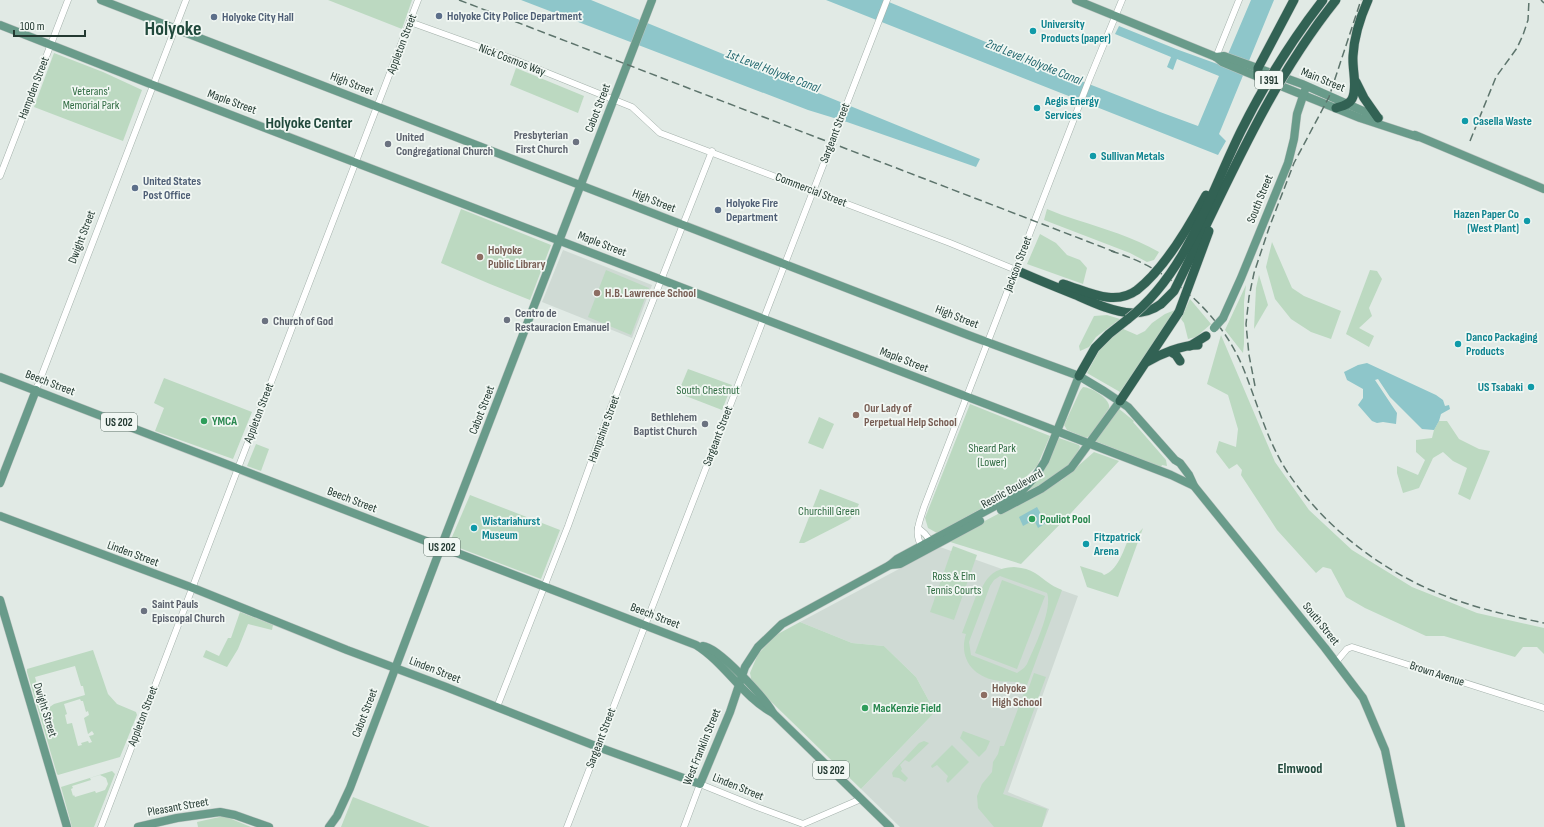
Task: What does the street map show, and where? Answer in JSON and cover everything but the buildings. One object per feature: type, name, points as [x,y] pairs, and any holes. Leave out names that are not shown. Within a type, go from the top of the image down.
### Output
[{"type":"highway","points":[[1253,70],[1294,0]]},
{"type":"highway","name":"I 391","points":[[1225,165],[1249,115],[1275,70],[1304,25],[1323,0]]},
{"type":"highway","name":"I 391","points":[[1249,138],[1265,107],[1289,67],[1312,32],[1336,0]]},
{"type":"highway","points":[[1336,108],[1352,101],[1354,94],[1353,57],[1356,37],[1368,0]]},
{"type":"highway","points":[[1354,75],[1361,92],[1378,118]]},
{"type":"highway","points":[[1016,270],[1088,301],[1124,312],[1144,312],[1153,309],[1161,304],[1174,291],[1249,138]]},
{"type":"highway","points":[[1120,401],[1178,312],[1225,193],[1249,138]]},
{"type":"highway","points":[[1016,270],[1104,297],[1122,297],[1137,290],[1159,267],[1188,226],[1215,178],[1225,165]]},
{"type":"highway","points":[[1079,376],[1095,348],[1104,338],[1152,298],[1168,277],[1195,230],[1225,165]]},
{"type":"highway","points":[[1145,363],[1156,357],[1193,346],[1206,336]]},
{"type":"highway","points":[[1171,352],[1176,355],[1180,362]]},
{"type":"main road","name":"High Street","points":[[101,0],[581,186],[1079,376],[1128,407],[1176,460]]},
{"type":"main road","name":"Cabot Street","points":[[329,827],[337,816],[350,788],[652,0]]},
{"type":"main road","name":"Main Street","points":[[1076,0],[1253,70],[1307,86],[1418,137],[1544,189]]},
{"type":"main road","name":"Maple Street","points":[[0,25],[152,85],[1088,444],[1171,475],[1175,473],[1180,474],[1187,478],[1194,486]]},
{"type":"main road","name":"Main Street","points":[[1253,70],[1360,118],[1418,137]]},
{"type":"main road","name":"South Street","points":[[1206,336],[1224,318],[1263,224],[1291,153],[1297,114],[1307,86]]},
{"type":"main road","name":"Resnic Boulevard","points":[[933,543],[1021,492],[1035,478],[1045,461],[1079,376]]},
{"type":"main road","name":"Beech Street","points":[[0,377],[696,645],[714,658],[739,685],[766,709],[773,713],[890,827]]},
{"type":"main road","name":"Dwight Street","points":[[0,483],[36,390]]},
{"type":"main road","name":"Resnic Boulevard","points":[[742,676],[745,667],[758,647],[782,624],[890,565],[897,558],[923,548],[1041,489],[1071,468],[1120,401]]},
{"type":"main road","name":"South Street","points":[[1176,460],[1189,475],[1194,486],[1336,662],[1363,698],[1387,755],[1400,827]]},
{"type":"main road","name":"Linden Street","points":[[0,516],[193,588],[598,747],[700,784]]},
{"type":"main road","name":"Dwight Street","points":[[0,600],[67,827]]},
{"type":"main road","name":"Beech Street","points":[[696,645],[707,646],[714,650],[742,676],[770,706],[773,713]]},
{"type":"main road","name":"West Franklin Street","points":[[700,784],[742,676]]},
{"type":"main road","name":"Pleasant Street","points":[[138,827],[177,818],[220,812],[235,815],[269,827]]},
{"type":"street","name":"Hampden Street","points":[[0,176],[68,0]]},
{"type":"street","name":"Dwight Street","points":[[36,390],[152,85],[186,0]]},
{"type":"street","name":"Appleton Street","points":[[101,827],[377,106],[398,56],[418,0]]},
{"type":"street","name":"Sargeant Street","points":[[567,827],[847,100],[887,0]]},
{"type":"street","name":"Jackson Street","points":[[923,548],[917,536],[918,528],[938,470],[989,342],[1089,80],[1122,0]]},
{"type":"street","points":[[1221,58],[1239,0]]},
{"type":"street","name":"Nick Cosmos Way","points":[[410,22],[614,99]]},
{"type":"street","name":"Commercial Street","points":[[614,99],[632,107],[660,133],[712,151],[813,191],[950,242],[1016,270]]},
{"type":"street","name":"Hampshire Street","points":[[497,707],[591,465],[611,407],[712,151]]},
{"type":"street","points":[[918,528],[933,543]]},
{"type":"street","name":"Brown Avenue","points":[[1336,662],[1347,649],[1352,646],[1544,708]]},
{"type":"street","name":"Linden Street","points":[[700,784],[803,824],[861,799]]},
{"type":"street","name":"West Franklin Street","points":[[684,827],[700,784]]},
{"type":"shaded area","name":"H.B. Lawrence School","points":[[563,250],[652,285],[632,338],[542,302]]},
{"type":"shaded area","name":"Holyoke High School","points":[[940,547],[1078,596],[1008,792],[1049,809],[1042,827],[900,827],[861,789],[935,712],[916,677],[884,646],[852,643],[800,622]]},
{"type":"green space","points":[[328,0],[412,0],[402,29]]},
{"type":"green space","name":"Veterans' Memorial Park","points":[[54,53],[103,72],[142,90],[123,141],[34,107]]},
{"type":"green space","points":[[516,68],[584,96],[578,113],[510,85]]},
{"type":"green space","points":[[461,209],[551,245],[530,300],[441,263]]},
{"type":"green space","points":[[1047,209],[1129,238],[1159,252],[1154,260],[1147,262],[1130,253],[1044,220]]},
{"type":"green space","points":[[1040,234],[1056,243],[1067,255],[1080,260],[1087,268],[1083,284],[1027,264]]},
{"type":"green space","points":[[1272,242],[1292,288],[1304,296],[1341,311],[1331,339],[1311,332],[1291,319],[1275,299],[1266,267]]},
{"type":"green space","points":[[606,270],[649,288],[631,335],[588,317]]},
{"type":"green space","points":[[1370,270],[1377,271],[1382,279],[1369,308],[1372,316],[1359,328],[1374,336],[1369,347],[1346,334]]},
{"type":"green space","points":[[1259,275],[1268,305],[1254,329],[1256,288]]},
{"type":"green space","points":[[1246,285],[1244,302],[1243,353],[1225,330]]},
{"type":"green space","points":[[1190,299],[1211,324],[1196,337],[1188,339],[1184,323],[1181,319]]},
{"type":"green space","points":[[1175,310],[1120,392],[1087,373],[1100,349],[1121,328],[1137,335],[1145,331],[1152,323],[1165,314]]},
{"type":"green space","points":[[1107,315],[1120,319],[1096,337],[1089,347],[1080,351],[1079,346],[1094,316]]},
{"type":"green space","points":[[1221,335],[1275,462],[1309,510],[1352,550],[1412,587],[1477,613],[1544,628],[1544,654],[1537,647],[1523,647],[1515,657],[1444,636],[1426,636],[1365,608],[1346,597],[1331,569],[1323,567],[1316,573],[1277,530],[1241,475],[1242,470],[1237,464],[1229,469],[1216,452],[1219,441],[1236,447],[1238,429],[1228,395],[1207,384]]},
{"type":"green space","name":"South Chestnut","points":[[688,369],[732,385],[722,410],[678,393]]},
{"type":"green space","name":"YMCA","points":[[164,378],[252,412],[233,459],[155,431],[164,408],[154,403]]},
{"type":"green space","points":[[1083,387],[1100,394],[1109,405],[1109,408],[1091,435],[1086,438],[1067,430],[1064,425]]},
{"type":"green space","name":"Sheard Park (Lower)","points":[[970,404],[1050,436],[1037,466],[1011,492],[937,533],[928,528],[925,518]]},
{"type":"green space","points":[[1118,408],[1134,421],[1133,422],[1166,460],[1167,466],[1162,465],[1161,467],[1095,441]]},
{"type":"green space","points":[[819,417],[834,424],[823,449],[808,443]]},
{"type":"green space","points":[[1439,421],[1447,421],[1459,439],[1479,449],[1490,451],[1470,500],[1458,494],[1467,468],[1453,461],[1443,452],[1433,458],[1419,488],[1403,493],[1397,473],[1397,466],[1418,475],[1425,460],[1416,452],[1416,440],[1432,438]]},
{"type":"green space","points":[[1059,438],[1079,445],[1080,447],[1076,455],[1059,473],[1029,490],[1049,458]]},
{"type":"green space","points":[[256,444],[269,449],[261,471],[247,466]]},
{"type":"green space","points":[[1094,452],[1119,461],[1021,564],[947,541],[1062,480]]},
{"type":"green space","name":"Churchill Green","points":[[820,489],[859,504],[853,516],[849,520],[804,543],[799,543]]},
{"type":"green space","points":[[470,495],[560,530],[541,579],[449,544]]},
{"type":"green space","points":[[1143,528],[1118,597],[1087,587],[1080,566],[1104,575],[1109,573],[1113,570],[1122,555],[1128,540],[1135,537]]},
{"type":"green space","name":"Ross & Elm Tennis Courts","points":[[953,546],[977,555],[954,620],[930,612]]},
{"type":"green space","points":[[1014,567],[1030,571],[1062,590],[1027,685],[1023,683],[990,679],[975,671],[966,659],[964,643],[966,634],[962,633],[979,588],[982,588],[991,575],[995,572]],"holes":[[[1000,576],[1047,593],[1047,609],[1042,628],[1024,668],[1017,673],[971,655],[969,642],[990,586],[994,580]]]},
{"type":"green space","points":[[1002,580],[1045,596],[1017,669],[975,653]]},
{"type":"green space","points":[[240,612],[273,625],[272,630],[248,624],[238,649],[227,667],[203,657],[206,650],[219,656],[228,638],[231,638]]},
{"type":"green space","name":"MacKenzie Field","points":[[800,622],[852,643],[884,646],[916,677],[935,712],[861,789],[752,683],[750,673],[758,654],[776,635]]},
{"type":"green space","points":[[93,650],[108,694],[117,704],[136,712],[137,715],[120,757],[58,775],[27,669]],"holes":[[[75,666],[85,695],[54,704],[44,711],[35,677]],[[80,699],[83,701],[86,712],[88,711],[89,715],[84,718],[88,734],[92,731],[94,734],[89,736],[92,742],[89,743],[88,741],[81,743],[82,745],[78,746],[72,723],[67,724],[65,715],[67,714],[64,704]]]},
{"type":"green space","points":[[1034,673],[1046,677],[1003,794],[1047,809],[1042,827],[994,827],[978,808],[977,796],[982,784],[992,772],[993,762],[998,754],[1000,746],[1004,746],[1025,690],[1028,690]]},
{"type":"green space","points":[[963,731],[990,741],[986,750],[979,757],[960,738]]},
{"type":"green space","points":[[924,741],[929,743],[909,762],[905,760],[900,765],[902,769],[901,771],[908,778],[905,782],[899,778],[893,777],[892,773],[894,770],[919,743]]},
{"type":"green space","points":[[952,745],[969,762],[948,783],[946,781],[948,776],[937,765],[932,768],[931,766]]},
{"type":"green space","points":[[112,771],[115,774],[94,827],[72,827],[61,787]],"holes":[[[100,775],[106,778],[108,784],[105,790],[96,793],[95,791],[75,797],[74,795],[73,796],[71,789],[73,788],[72,786],[91,780],[90,778]]]},
{"type":"green space","points":[[353,797],[430,827],[341,827]]},
{"type":"green space","points":[[224,816],[251,827],[198,827],[197,822]]},
{"type":"water","points":[[521,0],[591,0],[980,159],[976,167],[808,110]]},
{"type":"water","name":"2nd Level Holyoke Canal","points":[[826,0],[884,0],[1061,73],[1198,126],[1219,76],[1177,59],[1173,70],[1167,67],[1171,57],[1115,34],[1119,26],[1223,66],[1251,0],[1274,0],[1219,134],[1226,141],[1218,155]]},
{"type":"water","points":[[1367,363],[1436,395],[1443,400],[1445,406],[1449,405],[1450,409],[1441,414],[1434,430],[1422,429],[1390,397],[1378,379],[1375,380],[1397,413],[1396,424],[1383,422],[1377,423],[1372,421],[1358,405],[1363,398],[1363,389],[1347,380],[1344,372],[1358,365]]},
{"type":"water","name":"Pouliot Pool","points":[[1037,507],[1046,523],[1038,528],[1034,520],[1023,526],[1019,517]]},
{"type":"railway","points":[[459,0],[1115,252]]},
{"type":"railway","points":[[1255,386],[1249,355],[1246,324],[1249,297],[1254,273],[1269,228],[1294,163],[1329,97],[1361,0]]},
{"type":"railway","points":[[1470,141],[1496,77],[1517,48],[1523,35],[1528,20],[1529,0]]},
{"type":"railway","points":[[1541,0],[1544,3]]},
{"type":"railway","points":[[1111,251],[1153,269],[1173,281],[1191,296],[1222,330],[1234,349],[1244,370],[1269,436],[1281,461],[1303,493],[1338,531],[1379,562],[1424,587],[1471,605],[1544,623]]},
{"type":"place","name":"Holyoke City Police Department","points":[[439,16]]},
{"type":"place","name":"Holyoke City Hall","points":[[214,17]]},
{"type":"place","name":"University Products (paper)","points":[[1033,31]]},
{"type":"place","name":"Aegis Energy Services","points":[[1037,108]]},
{"type":"place","name":"Casella Waste","points":[[1465,121]]},
{"type":"place","name":"Presbyterian First Church","points":[[576,142]]},
{"type":"place","name":"United Congregational Church","points":[[388,144]]},
{"type":"place","name":"Sullivan Metals","points":[[1093,156]]},
{"type":"place","name":"United States Post Office","points":[[135,188]]},
{"type":"place","name":"Holyoke Fire Department","points":[[718,210]]},
{"type":"place","name":"Hazen Paper Co (West Plant)","points":[[1527,221]]},
{"type":"place","name":"Holyoke Public Library","points":[[480,257]]},
{"type":"place","name":"H.B. Lawrence School","points":[[597,293]]},
{"type":"place","name":"Centro de Restauracion Emanuel","points":[[507,320]]},
{"type":"place","name":"Church of God","points":[[265,321]]},
{"type":"place","name":"Danco Packaging Products","points":[[1458,344]]},
{"type":"place","name":"US Tsabaki","points":[[1531,387]]},
{"type":"place","name":"Our Lady of Perpetual Help School","points":[[856,415]]},
{"type":"place","name":"YMCA","points":[[204,421]]},
{"type":"place","name":"Bethlehem Baptist Church","points":[[705,424]]},
{"type":"place","name":"Pouliot Pool","points":[[1032,519]]},
{"type":"place","name":"Wistariahurst Museum","points":[[474,528]]},
{"type":"place","name":"Fitzpatrick Arena","points":[[1086,544]]},
{"type":"place","name":"Saint Pauls Episcopal Church","points":[[144,611]]},
{"type":"place","name":"Holyoke High School","points":[[984,695]]},
{"type":"place","name":"MacKenzie Field","points":[[865,708]]},
{"type":"district","name":"Holyoke","points":[[173,29]]},
{"type":"district","name":"Holyoke Center","points":[[309,123]]},
{"type":"district","name":"Elmwood","points":[[1300,768]]},
{"type":"water label","name":"1st Level Holyoke Canal","points":[[773,71]]}]
